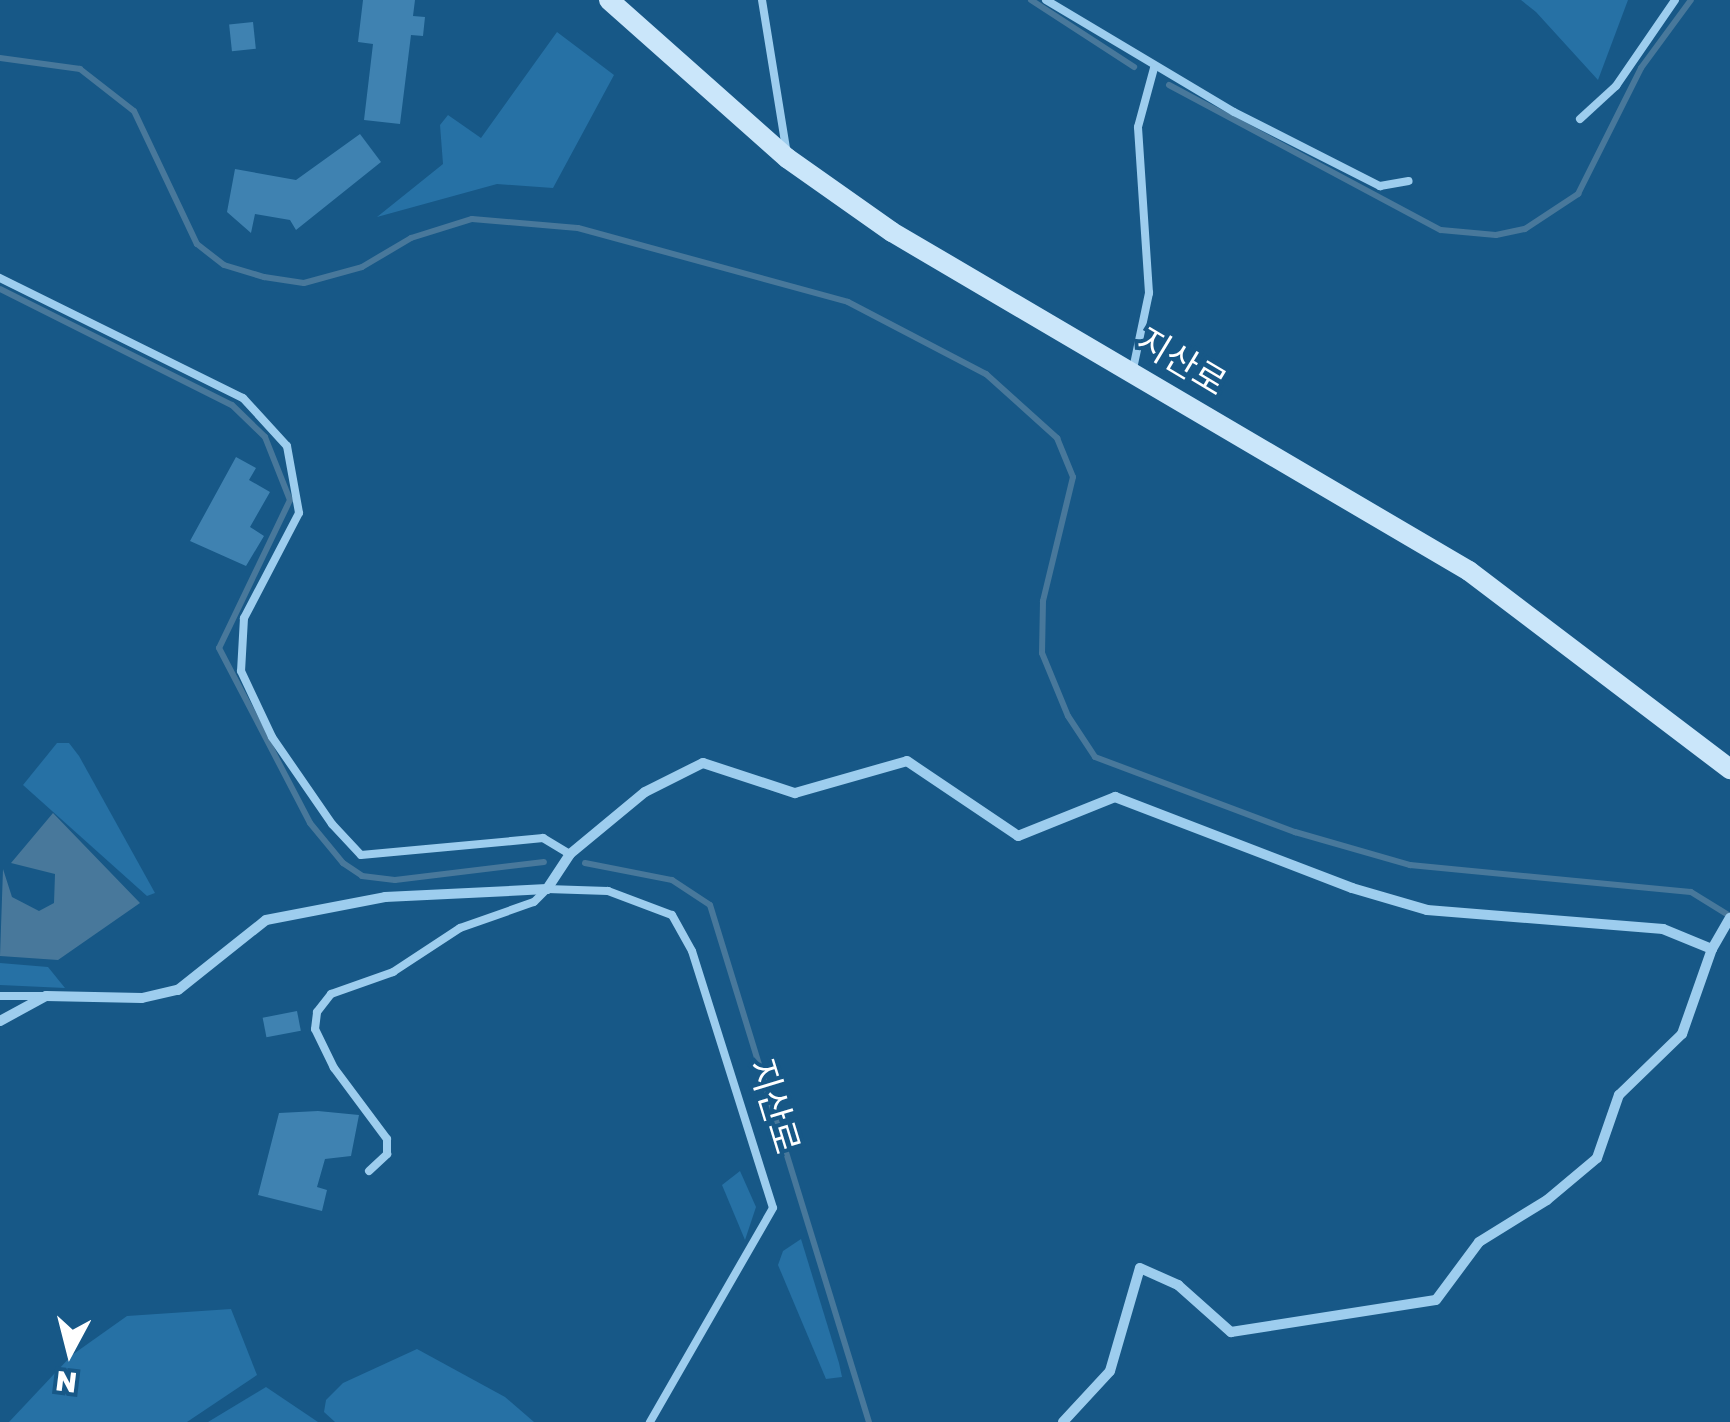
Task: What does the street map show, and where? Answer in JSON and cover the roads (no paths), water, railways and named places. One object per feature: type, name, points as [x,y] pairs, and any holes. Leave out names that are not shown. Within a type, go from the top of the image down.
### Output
[{"type":"main road","name":"지산로","points":[[609,0],[787,158],[892,232],[1133,370],[1469,571],[1730,769]]},
{"type":"street","points":[[546,889],[570,854],[645,792],[704,763],[795,794],[907,761],[1018,836],[1115,797],[1352,888],[1427,910],[1663,930],[1712,949]]},
{"type":"street","name":"지산로","points":[[0,1021],[46,996],[142,998],[178,990],[266,920],[385,896],[546,889]]},
{"type":"street","points":[[1063,1422],[1110,1372],[1140,1268],[1178,1285],[1231,1332],[1436,1300],[1479,1242],[1548,1200],[1597,1158],[1620,1096],[1682,1034],[1712,949],[1730,918]]},
{"type":"lane","points":[[762,0],[787,158]]},
{"type":"lane","points":[[1046,0],[1154,68],[1380,186],[1409,180]]},
{"type":"lane","points":[[1580,119],[1616,86],[1675,0]]},
{"type":"lane","points":[[1133,370],[1148,294],[1138,127],[1154,68]]},
{"type":"lane","points":[[0,278],[243,398],[287,446],[300,513],[244,618],[242,672],[272,737],[361,855],[543,838],[570,854]]},
{"type":"lane","points":[[369,1171],[387,1154],[387,1139],[334,1068],[315,1029],[317,1012],[331,994],[394,972],[460,928],[534,902],[546,889]]},
{"type":"lane","name":"지산로","points":[[546,889],[608,891],[672,915],[692,951],[773,1208],[650,1422]]},
{"type":"lane","points":[[0,996],[46,996]]},
{"type":"waterway","points":[[1031,0],[1134,67]]},
{"type":"waterway","points":[[1169,85],[1441,230],[1496,235],[1525,229],[1578,194],[1641,68],[1691,0]]},
{"type":"waterway","points":[[0,58],[80,69],[134,111],[197,244],[224,265],[264,277],[304,283],[362,267],[411,238],[472,219],[578,228],[848,302],[986,374],[1057,438],[1073,477],[1043,601],[1042,653],[1068,716],[1095,757],[1295,832],[1410,865],[1691,892],[1730,916]]},
{"type":"waterway","points":[[0,289],[232,405],[265,437],[290,500],[219,648],[310,823],[343,863],[362,876],[395,880],[544,862]]},
{"type":"waterway","points":[[585,863],[672,880],[710,905],[869,1422]]}]
